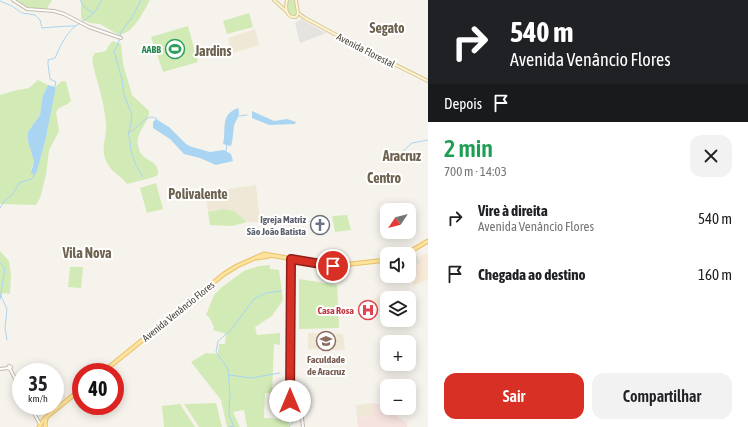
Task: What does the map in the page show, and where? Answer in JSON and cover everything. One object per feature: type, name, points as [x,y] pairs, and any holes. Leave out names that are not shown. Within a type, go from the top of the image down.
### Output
[{"type":"main road","points":[[274,0],[280,4],[290,16],[305,18]]},
{"type":"main road","points":[[296,0],[298,13],[296,17]]},
{"type":"main road","points":[[280,4],[287,2],[286,11]]},
{"type":"main road","points":[[298,13],[305,18]]},
{"type":"main road","name":"Avenida Florestal","points":[[305,18],[428,81]]},
{"type":"main road","points":[[416,248],[428,241]]},
{"type":"main road","name":"Avenida Venâncio Flores","points":[[114,363],[224,274],[237,266],[257,258],[272,256],[337,266],[380,261]]},
{"type":"main road","points":[[40,425],[46,418],[72,397]]},
{"type":"main road","points":[[40,425],[45,423],[46,426],[46,418]]},
{"type":"street","points":[[13,0],[27,9],[54,11],[64,14],[89,27],[121,38]]},
{"type":"street","points":[[291,259],[290,401],[302,418],[303,427]]},
{"type":"street","points":[[0,369],[9,368],[12,374]]},
{"type":"street","points":[[35,415],[40,425]]},
{"type":"shaded area","points":[[301,19],[326,33],[300,43],[295,23]]},
{"type":"shaded area","points":[[255,29],[259,45],[232,53],[228,38]]},
{"type":"shaded area","points":[[256,185],[260,222],[247,222],[243,218],[223,209],[208,212],[205,192]]},
{"type":"shaded area","points":[[416,253],[418,257],[428,254],[428,280],[414,285],[413,283],[416,283]]},
{"type":"shaded area","points":[[416,254],[420,263],[416,265]]},
{"type":"shaded area","points":[[380,297],[380,311],[374,311],[374,298]]},
{"type":"shaded area","name":"Faculdade de Aracruz","points":[[308,333],[343,334],[345,350],[308,349]]},
{"type":"shaded area","points":[[372,403],[373,416],[357,417],[356,405]]},
{"type":"shaded area","points":[[372,403],[379,404],[380,415],[395,415],[407,423],[407,427],[358,427],[357,417],[373,416]]},
{"type":"green space","points":[[17,0],[52,0],[46,10],[27,7]]},
{"type":"green space","points":[[81,0],[150,0],[134,26],[125,33],[119,35],[100,24],[90,23],[81,19]]},
{"type":"green space","points":[[289,0],[294,0],[296,11],[295,15],[293,16],[290,15],[288,9]]},
{"type":"green space","points":[[249,13],[253,27],[227,34],[223,21]]},
{"type":"green space","name":"AABB","points":[[188,26],[198,62],[163,72],[151,37]]},
{"type":"green space","points":[[113,41],[121,44],[123,64],[132,95],[149,111],[149,116],[138,138],[139,149],[144,157],[153,163],[158,170],[158,175],[154,177],[127,184],[109,167],[105,158],[105,119],[102,99],[93,63],[95,53],[106,51]]},
{"type":"green space","points":[[38,80],[48,85],[43,95],[40,115],[28,132],[28,141],[34,161],[31,169],[37,171],[46,138],[55,87],[62,81],[66,82],[71,101],[59,108],[56,112],[59,131],[49,150],[46,175],[40,198],[36,205],[0,204],[0,95],[29,88]]},
{"type":"green space","points":[[156,183],[163,209],[147,213],[140,188]]},
{"type":"green space","points":[[223,209],[234,211],[247,222],[232,226],[210,225],[208,212]]},
{"type":"green space","points":[[347,215],[351,230],[335,232],[332,216]]},
{"type":"green space","points":[[0,251],[9,261],[11,275],[10,294],[3,293],[0,299]]},
{"type":"green space","points":[[270,265],[270,269],[279,270],[283,300],[272,316],[255,327],[257,335],[280,333],[280,345],[274,344],[272,393],[265,393],[264,418],[290,419],[289,427],[247,427],[244,410],[233,412],[240,427],[227,427],[221,400],[191,362],[206,353],[218,354],[219,344],[225,344],[226,334],[213,330],[214,327],[209,317],[206,315],[214,295],[222,287],[244,271],[259,266]]},
{"type":"green space","points":[[70,267],[83,267],[81,288],[68,287]]},
{"type":"green space","points":[[299,279],[337,285],[339,328],[299,329]]},
{"type":"green space","points":[[216,403],[222,427],[199,427],[184,404]]},
{"type":"green space","points":[[180,404],[195,427],[164,427],[162,406]]},
{"type":"water","points":[[48,85],[55,87],[55,91],[46,138],[35,175],[31,173],[34,161],[28,141],[28,132],[40,115],[43,95]]},
{"type":"water","points":[[238,108],[239,116],[234,126],[231,146],[223,144],[225,123],[228,114]]},
{"type":"water","points":[[252,111],[274,121],[287,119],[296,122],[295,124],[269,125],[252,118]]},
{"type":"water","points":[[156,119],[169,127],[186,144],[210,152],[224,150],[231,154],[233,161],[216,165],[200,158],[184,154],[170,139],[153,128],[153,122]]},
{"type":"waterway","points":[[80,0],[84,7],[93,13]]},
{"type":"waterway","points":[[81,23],[94,13],[102,0]]},
{"type":"waterway","points":[[141,0],[131,19],[121,32],[118,45],[114,51],[122,80],[124,95],[132,115],[128,135],[131,150],[143,177]]},
{"type":"waterway","points":[[0,1],[12,6],[22,13],[35,15],[40,20],[42,28],[75,26]]},
{"type":"waterway","points":[[54,89],[56,82],[50,79],[48,60],[55,58],[68,34],[80,23]]},
{"type":"waterway","points":[[239,116],[247,115]]},
{"type":"waterway","points":[[129,132],[133,131],[149,117],[157,119]]},
{"type":"waterway","points":[[391,162],[412,143],[428,140]]},
{"type":"waterway","points":[[226,151],[227,144]]},
{"type":"waterway","points":[[0,208],[5,200],[12,195],[19,183],[33,178],[34,175]]},
{"type":"waterway","points":[[0,263],[5,268],[0,299]]},
{"type":"waterway","points":[[234,427],[229,415],[230,395],[228,369],[216,352],[218,341],[230,331],[254,299],[266,293],[281,291]]},
{"type":"waterway","points":[[1,296],[7,309],[5,328],[7,340]]},
{"type":"waterway","points":[[229,375],[251,378],[280,373]]},
{"type":"waterway","points":[[289,427],[294,421]]},
{"type":"waterway","points":[[229,427],[233,426]]},
{"type":"place","name":"AABB","points":[[175,49]]},
{"type":"place","name":"Igreja Matriz São João Batista","points":[[320,225]]},
{"type":"place","name":"Casa Rosa","points":[[368,310]]},
{"type":"place","name":"Faculdade de Aracruz","points":[[326,341]]},
{"type":"district","name":"Segato","points":[[387,28]]},
{"type":"district","name":"Jardins","points":[[213,51]]},
{"type":"district","name":"Aracruz","points":[[402,156]]},
{"type":"district","name":"Centro","points":[[384,178]]},
{"type":"district","name":"Polivalente","points":[[198,194]]},
{"type":"district","name":"Vila Nova","points":[[87,253]]},
{"type":"route","points":[[290,401],[291,259],[333,266]]}]
